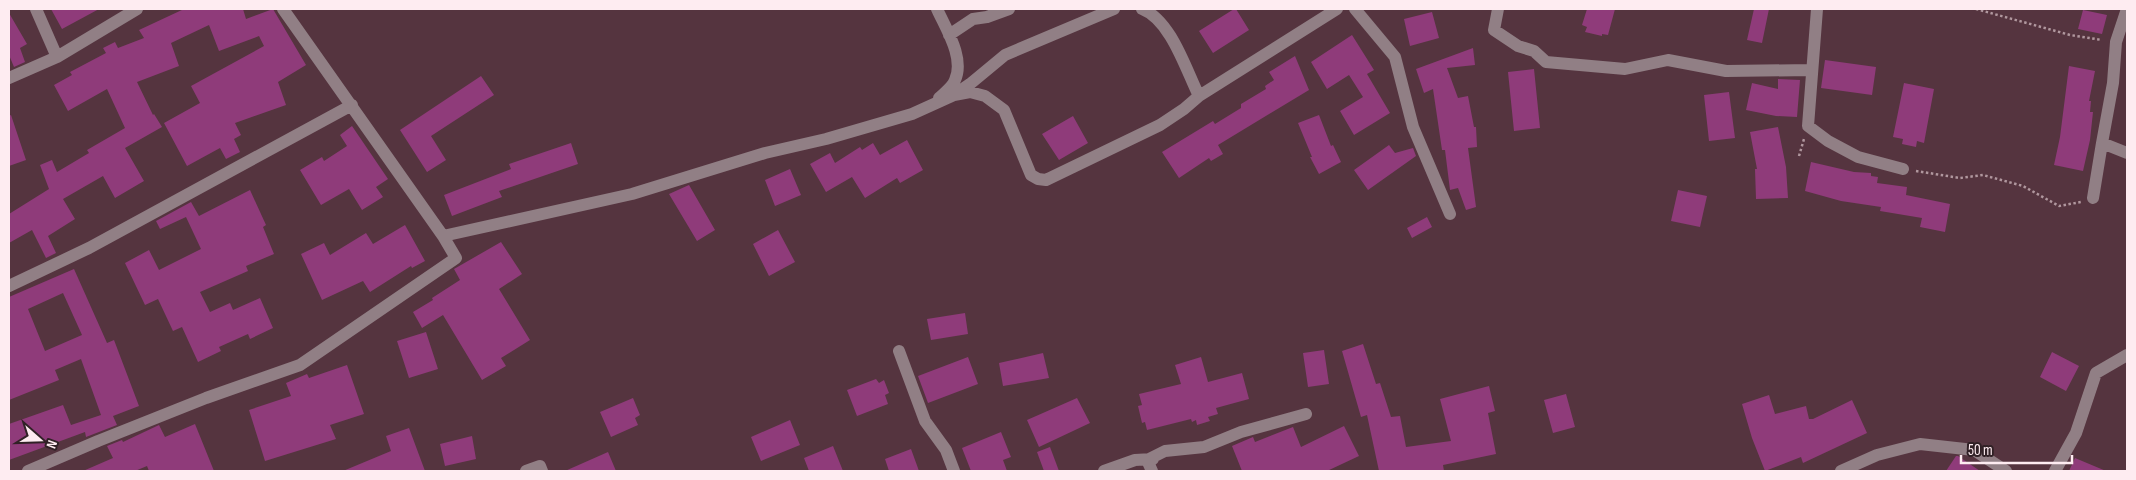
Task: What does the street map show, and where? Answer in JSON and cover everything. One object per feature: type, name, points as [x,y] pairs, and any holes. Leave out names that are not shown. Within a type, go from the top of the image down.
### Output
[{"type":"street","points":[[36,9],[57,57]]},
{"type":"street","points":[[9,78],[57,57],[138,9]]},
{"type":"street","points":[[28,471],[206,398],[300,366],[456,258],[443,236],[352,105],[283,9]]},
{"type":"street","points":[[935,102],[955,81],[958,62],[937,9]]},
{"type":"street","points":[[948,34],[973,19],[987,18],[1009,9]]},
{"type":"street","points":[[954,95],[1004,55],[1114,9]]},
{"type":"street","points":[[1142,9],[1153,14],[1170,34],[1199,96]]},
{"type":"street","points":[[443,236],[632,194],[765,153],[826,139],[912,114],[935,102],[954,95],[970,92],[985,96],[1004,110],[1031,174],[1038,179],[1046,180],[1160,124],[1184,109],[1199,96],[1337,9]]},
{"type":"street","points":[[1355,9],[1395,57],[1413,127],[1450,214]]},
{"type":"street","points":[[1498,9],[1494,30],[1518,46],[1534,51],[1546,62],[1625,69],[1668,60],[1726,70],[1811,70]]},
{"type":"street","points":[[1817,9],[1808,126],[1828,141],[1858,157],[1906,170]]},
{"type":"street","points":[[2093,198],[2113,83],[2116,42],[2127,9]]},
{"type":"street","points":[[9,286],[89,248],[352,105]]},
{"type":"street","points":[[2102,142],[2127,152]]},
{"type":"street","points":[[899,351],[925,421],[946,450],[954,471]]},
{"type":"street","points":[[2055,471],[2076,433],[2096,373],[2127,355]]},
{"type":"street","points":[[1152,471],[1147,460],[1165,451],[1204,446],[1241,432],[1306,414]]},
{"type":"street","points":[[1841,471],[1877,455],[1920,444],[1974,450],[2006,471]]},
{"type":"street","points":[[1104,471],[1135,460],[1154,459],[1165,451]]},
{"type":"street","points":[[526,471],[540,466],[542,471]]},
{"type":"path","points":[[1976,9],[2070,35],[2116,42]]},
{"type":"path","points":[[1906,170],[1960,178],[1983,175],[2023,186],[2059,206],[2093,198]]},
{"type":"building","points":[[51,9],[99,9],[62,29]]},
{"type":"building","points":[[184,9],[243,9],[246,19],[273,9],[306,65],[278,82],[286,105],[235,123],[241,135],[234,139],[240,152],[226,159],[220,148],[187,166],[164,123],[200,103],[191,86],[264,46],[259,36],[219,51],[209,25],[171,43],[179,66],[137,82],[153,115],[162,127],[125,148],[144,181],[115,198],[103,176],[63,199],[75,219],[48,236],[56,253],[46,258],[32,230],[9,243],[9,214],[49,189],[40,165],[52,160],[57,172],[89,153],[87,150],[125,128],[107,89],[68,111],[54,85],[72,75],[70,72],[106,53],[103,48],[115,42],[118,48],[144,38],[139,30]]},
{"type":"building","points":[[1236,9],[1249,30],[1213,53],[1199,31]]},
{"type":"building","points":[[1587,9],[1615,9],[1608,35],[1602,34],[1602,36],[1585,32],[1587,27],[1582,25]]},
{"type":"building","points":[[1754,9],[1769,9],[1762,43],[1747,40]]},
{"type":"building","points":[[2083,10],[2107,15],[2102,34],[2078,29]]},
{"type":"building","points":[[1432,12],[1439,38],[1410,46],[1404,19]]},
{"type":"building","points":[[9,13],[27,44],[20,48],[25,62],[14,67],[9,55]]},
{"type":"building","points":[[1352,35],[1374,70],[1367,74],[1390,113],[1354,135],[1340,111],[1363,97],[1349,75],[1327,89],[1311,62]]},
{"type":"building","points":[[1473,48],[1475,65],[1447,68],[1458,98],[1468,96],[1474,127],[1476,127],[1477,147],[1468,148],[1476,207],[1466,210],[1458,188],[1450,190],[1445,150],[1442,150],[1433,89],[1424,93],[1416,69]]},
{"type":"building","points":[[1295,56],[1309,90],[1218,145],[1223,154],[1211,161],[1209,158],[1179,178],[1162,152],[1213,121],[1215,124],[1241,108],[1241,104],[1266,89],[1265,86],[1274,80],[1269,72]]},
{"type":"building","points":[[1825,60],[1876,67],[1872,95],[1821,88]]},
{"type":"building","points":[[2069,66],[2095,71],[2089,101],[2091,101],[2090,112],[2093,112],[2090,140],[2083,171],[2054,165],[2060,137]]},
{"type":"building","points":[[1534,69],[1540,128],[1514,131],[1508,72]]},
{"type":"building","points":[[481,76],[494,95],[431,136],[446,160],[427,172],[400,130]]},
{"type":"building","points":[[1778,79],[1800,80],[1797,117],[1776,116],[1746,110],[1752,83],[1778,89]]},
{"type":"building","points":[[1904,83],[1934,89],[1924,143],[1917,141],[1916,147],[1902,144],[1903,139],[1893,137]]},
{"type":"building","points":[[1729,92],[1735,138],[1709,141],[1704,95]]},
{"type":"building","points":[[11,115],[26,160],[9,166],[9,116]]},
{"type":"building","points":[[1319,115],[1331,146],[1333,145],[1341,162],[1319,174],[1310,157],[1312,157],[1298,123]]},
{"type":"building","points":[[1073,116],[1088,143],[1059,160],[1042,134]]},
{"type":"building","points":[[352,126],[388,179],[376,187],[383,197],[362,210],[349,189],[321,205],[300,170],[322,157],[324,161],[347,146],[340,135]]},
{"type":"building","points":[[1778,127],[1786,167],[1788,198],[1756,199],[1755,169],[1757,169],[1750,132]]},
{"type":"building","points":[[907,140],[923,170],[900,183],[897,178],[865,198],[852,177],[826,192],[810,164],[830,153],[835,163],[860,147],[862,150],[873,143],[880,155]]},
{"type":"building","points":[[571,143],[578,164],[499,191],[502,197],[452,216],[444,195],[511,169],[509,164]]},
{"type":"building","points":[[1389,145],[1395,153],[1413,148],[1416,156],[1368,190],[1354,170]]},
{"type":"building","points":[[1811,162],[1854,172],[1871,173],[1871,176],[1878,177],[1877,183],[1907,187],[1906,195],[1950,204],[1945,232],[1920,227],[1922,218],[1880,211],[1881,207],[1841,201],[1805,191]]},
{"type":"building","points":[[790,169],[801,195],[775,206],[765,180]]},
{"type":"building","points":[[689,185],[715,230],[697,241],[669,194]]},
{"type":"building","points":[[250,190],[266,225],[263,227],[274,254],[246,266],[248,271],[200,292],[210,312],[230,303],[233,310],[260,298],[273,328],[250,339],[248,334],[219,347],[221,351],[198,362],[182,327],[173,331],[158,299],[145,305],[125,263],[149,250],[159,270],[201,249],[186,217],[160,229],[156,221],[191,202],[199,216]]},
{"type":"building","points":[[1678,190],[1707,196],[1700,227],[1671,221]]},
{"type":"building","points":[[1427,217],[1432,227],[1412,238],[1407,228]]},
{"type":"building","points":[[405,225],[425,261],[412,268],[411,266],[370,292],[363,281],[322,300],[301,254],[324,243],[330,255],[366,233],[373,244]]},
{"type":"building","points":[[778,230],[795,262],[769,276],[753,244]]},
{"type":"building","points":[[501,242],[522,274],[499,289],[530,340],[501,358],[506,366],[482,380],[443,315],[422,328],[413,312],[460,280],[454,269]]},
{"type":"building","points":[[74,269],[107,343],[114,340],[139,406],[113,416],[117,425],[86,437],[85,432],[9,460],[9,424],[63,405],[71,425],[101,415],[81,359],[55,370],[59,380],[9,400],[9,297]],"holes":[[[63,293],[82,335],[45,351],[28,309]]]},
{"type":"building","points":[[965,313],[968,334],[931,340],[927,319]]},
{"type":"building","points":[[426,332],[438,369],[409,378],[397,341]]},
{"type":"building","points":[[1363,344],[1376,384],[1380,383],[1391,417],[1400,416],[1406,447],[1451,441],[1440,399],[1489,386],[1495,411],[1488,413],[1496,454],[1443,465],[1444,471],[1379,471],[1367,415],[1361,417],[1342,351]]},
{"type":"building","points":[[1324,350],[1329,384],[1308,387],[1303,353]]},
{"type":"building","points":[[2052,352],[2079,366],[2066,391],[2040,377]]},
{"type":"building","points":[[1043,353],[1049,378],[1003,386],[999,363]]},
{"type":"building","points":[[968,357],[978,384],[928,403],[918,376]]},
{"type":"building","points":[[1201,357],[1208,382],[1242,373],[1249,399],[1216,408],[1218,414],[1208,417],[1210,421],[1197,425],[1196,420],[1192,422],[1191,419],[1147,430],[1145,422],[1142,423],[1138,406],[1142,405],[1139,394],[1181,384],[1175,365]]},
{"type":"building","points":[[347,365],[364,414],[330,425],[336,439],[265,461],[249,410],[291,396],[286,383],[307,374],[309,378]]},
{"type":"building","points":[[876,379],[879,383],[884,380],[889,393],[885,395],[888,404],[857,416],[847,390]]},
{"type":"building","points":[[1566,394],[1575,427],[1553,433],[1544,400]]},
{"type":"building","points":[[1769,395],[1775,414],[1806,406],[1809,419],[1813,419],[1852,400],[1867,433],[1803,463],[1801,457],[1765,471],[1752,438],[1742,404]]},
{"type":"building","points":[[633,398],[640,415],[635,418],[638,425],[611,437],[600,412]]},
{"type":"building","points":[[1077,398],[1090,423],[1039,447],[1027,420]]},
{"type":"building","points":[[790,420],[800,445],[761,461],[751,437]]},
{"type":"building","points":[[195,424],[214,471],[149,471],[147,466],[135,471],[83,471],[113,458],[107,446],[122,440],[123,442],[159,425],[165,437]]},
{"type":"building","points":[[1344,426],[1359,456],[1327,471],[1242,471],[1232,446],[1253,437],[1255,442],[1293,427],[1301,447]]},
{"type":"building","points":[[409,428],[425,471],[343,471],[391,451],[386,436]]},
{"type":"building","points":[[1001,432],[1011,457],[1003,460],[1007,471],[971,471],[962,448]]},
{"type":"building","points":[[472,436],[476,459],[445,466],[440,444]]},
{"type":"building","points":[[833,446],[843,471],[809,471],[804,458]]},
{"type":"building","points":[[1050,447],[1059,471],[1044,471],[1037,452]]},
{"type":"building","points":[[911,449],[919,471],[889,471],[885,459]]},
{"type":"building","points":[[608,452],[616,471],[565,471]]},
{"type":"building","points":[[1956,456],[1958,456],[1980,471],[1946,471]]},
{"type":"building","points":[[2075,458],[2106,471],[2069,471]]}]
